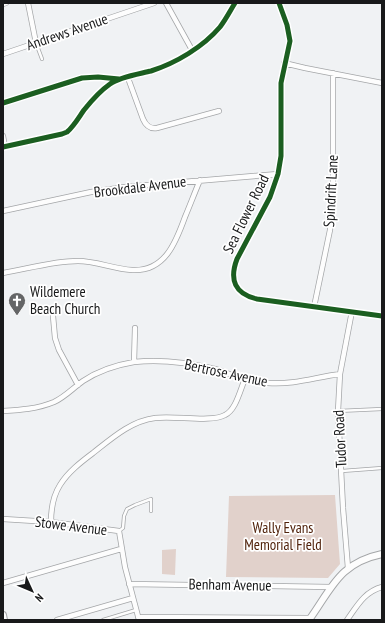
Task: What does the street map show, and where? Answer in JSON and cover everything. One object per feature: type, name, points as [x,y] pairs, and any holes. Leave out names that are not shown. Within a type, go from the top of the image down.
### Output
[{"type":"street","points":[[28,3],[36,43]]},
{"type":"street","name":"Andrews Avenue","points":[[3,54],[154,3]]},
{"type":"street","points":[[166,3],[192,50]]},
{"type":"street","points":[[3,103],[82,78],[98,76],[119,79],[128,78],[174,62],[214,33],[234,3]]},
{"type":"street","name":"Sea Flower Road","points":[[279,3],[290,35],[289,48],[284,63],[280,92],[281,156],[278,174],[270,197],[235,263],[233,273],[234,281],[238,289],[251,298],[382,316]]},
{"type":"street","points":[[284,63],[382,83]]},
{"type":"street","name":"Spindrift Lane","points":[[314,307],[330,230],[333,205],[332,73]]},
{"type":"street","points":[[128,78],[143,119],[146,125],[150,127],[158,128],[219,111]]},
{"type":"street","points":[[3,136],[4,147],[68,132],[95,97],[110,84],[119,79]]},
{"type":"street","name":"Brookdale Avenue","points":[[3,211],[111,189],[278,174]]},
{"type":"street","points":[[3,274],[56,263],[78,261],[132,270],[139,270],[153,266],[166,256],[175,243],[200,180]]},
{"type":"street","name":"Tudor Road","points":[[348,568],[338,411],[340,374],[352,311]]},
{"type":"street","points":[[53,316],[55,338],[59,350],[64,362],[78,385]]},
{"type":"street","points":[[134,328],[134,362]]},
{"type":"street","name":"Bertrose Avenue","points":[[3,411],[39,407],[60,399],[87,379],[102,371],[134,362],[152,361],[195,365],[245,379],[267,383],[292,384],[340,374]]},
{"type":"street","points":[[51,522],[51,511],[54,497],[65,478],[80,463],[120,432],[138,423],[155,418],[174,417],[212,419],[224,416],[230,412],[234,406],[245,379]]},
{"type":"street","name":"Stowe Avenue","points":[[3,518],[51,522],[119,531],[121,549],[129,584],[139,618]]},
{"type":"street","points":[[3,583],[121,549]]},
{"type":"street","points":[[139,618],[309,619],[338,578],[348,568],[362,560],[382,554]]},
{"type":"street","name":"Benham Avenue","points":[[129,584],[331,588]]},
{"type":"street","points":[[347,620],[362,598],[372,591],[382,587]]},
{"type":"street","points":[[57,620],[133,598]]},
{"type":"street","points":[[3,615],[4,620]]},
{"type":"lane","points":[[36,43],[42,59]]},
{"type":"lane","points":[[338,411],[382,409]]},
{"type":"lane","points":[[342,471],[382,468]]},
{"type":"lane","points":[[119,531],[123,528],[125,514],[129,508],[151,499],[151,511]]},
{"type":"lane","points":[[103,620],[136,610]]},
{"type":"green space","name":"Wally Evans Memorial Field","points":[[335,495],[340,564],[328,578],[226,577],[229,496]]},
{"type":"green space","points":[[176,549],[175,575],[162,574],[162,550]]},
{"type":"cycle path","points":[[3,147],[67,132],[93,99],[110,84],[124,78],[170,64],[197,48],[220,27],[235,3]]},
{"type":"cycle path","points":[[279,3],[287,25],[290,41],[281,83],[281,156],[278,174],[270,197],[237,259],[234,280],[239,290],[243,294],[257,299],[382,316]]},
{"type":"cycle path","points":[[3,103],[82,78],[98,77],[119,79]]},
{"type":"place","name":"Wildemere Beach Church","points":[[17,316]]}]
